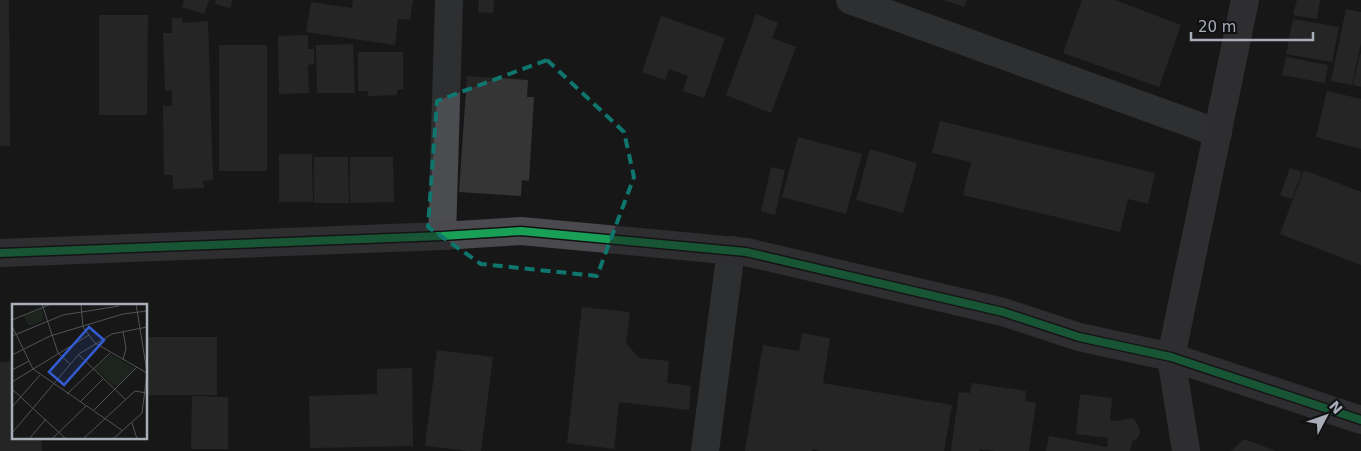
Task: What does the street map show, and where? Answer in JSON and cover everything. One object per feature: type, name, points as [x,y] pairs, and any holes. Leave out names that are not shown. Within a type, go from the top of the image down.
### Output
[{"type":"street","points":[[442,236],[450,0]]},
{"type":"street","points":[[850,0],[1218,133]]},
{"type":"street","points":[[1186,451],[1171,357],[1245,0]]},
{"type":"street","points":[[0,253],[442,236],[522,231],[731,250],[1003,312],[1079,337],[1171,357],[1361,420]]},
{"type":"street","points":[[705,451],[731,250]]},
{"type":"highlighted area","points":[[547,60],[624,132],[634,177],[597,276],[481,264],[428,227],[437,101]]},
{"type":"building","points":[[0,0],[9,0],[10,146],[0,146]]},
{"type":"building","points":[[184,0],[209,0],[204,14],[182,7]]},
{"type":"building","points":[[216,0],[233,0],[230,8],[215,4]]},
{"type":"building","points":[[353,0],[413,0],[410,20],[398,19],[395,45],[306,32],[311,2],[352,8]]},
{"type":"building","points":[[479,0],[494,0],[493,13],[478,12]]},
{"type":"building","points":[[944,0],[967,0],[964,7]]},
{"type":"building","points":[[1082,0],[1115,0],[1181,25],[1159,87],[1063,53]]},
{"type":"building","points":[[1297,0],[1320,0],[1317,19],[1293,15]]},
{"type":"building","points":[[1346,9],[1361,12],[1361,43],[1352,85],[1331,81]]},
{"type":"building","points":[[756,14],[778,23],[772,38],[796,47],[771,113],[726,95]]},
{"type":"building","points":[[99,15],[148,15],[147,115],[99,115]]},
{"type":"building","points":[[661,16],[725,38],[704,98],[683,91],[688,76],[669,69],[665,80],[642,72]]},
{"type":"building","points":[[172,18],[182,18],[182,23],[208,21],[213,180],[203,181],[204,188],[173,189],[173,175],[164,175],[163,106],[172,106],[172,90],[165,91],[163,33],[172,33]]},
{"type":"building","points":[[1293,19],[1339,27],[1332,62],[1286,54]]},
{"type":"building","points":[[308,35],[308,49],[314,49],[314,64],[308,65],[309,93],[279,94],[278,36]]},
{"type":"building","points":[[353,44],[355,93],[317,93],[316,45]]},
{"type":"building","points":[[219,45],[267,45],[267,171],[219,171]]},
{"type":"building","points":[[358,52],[403,52],[403,89],[397,90],[397,95],[368,96],[368,91],[358,91]]},
{"type":"building","points":[[1361,54],[1361,87],[1353,85]]},
{"type":"building","points":[[1286,57],[1328,65],[1325,83],[1282,75]]},
{"type":"building","points":[[467,76],[528,80],[527,97],[534,97],[529,181],[522,180],[521,196],[459,192]]},
{"type":"building","points":[[1327,91],[1361,99],[1361,149],[1316,137]]},
{"type":"building","points":[[940,121],[1155,173],[1148,204],[1128,199],[1120,232],[963,195],[971,162],[932,153]]},
{"type":"building","points":[[798,137],[862,154],[846,214],[782,197]]},
{"type":"building","points":[[870,149],[917,163],[903,213],[856,200]]},
{"type":"building","points":[[279,154],[312,154],[313,202],[279,202]]},
{"type":"building","points":[[314,157],[348,157],[349,203],[314,203]]},
{"type":"building","points":[[350,157],[393,157],[394,202],[350,203]]},
{"type":"building","points":[[771,167],[785,170],[775,215],[761,211]]},
{"type":"building","points":[[1290,168],[1302,172],[1292,199],[1280,195]]},
{"type":"building","points":[[1304,170],[1361,192],[1361,265],[1280,234]]},
{"type":"building","points":[[582,307],[630,312],[626,343],[639,358],[669,361],[667,383],[691,386],[689,410],[619,402],[614,449],[567,443]]},
{"type":"building","points":[[802,333],[830,338],[823,383],[952,405],[944,451],[821,451],[812,449],[812,451],[745,451],[763,345],[799,351]]},
{"type":"building","points":[[148,337],[217,337],[217,395],[148,395]]},
{"type":"building","points":[[437,350],[493,357],[481,451],[425,446]]},
{"type":"building","points":[[12,361],[12,438],[41,438],[42,451],[0,451],[0,362]]},
{"type":"building","points":[[412,368],[413,446],[310,448],[309,396],[377,394],[377,369]]},
{"type":"building","points":[[972,383],[1026,391],[1025,401],[1036,403],[1029,451],[980,449],[979,451],[951,451],[959,392],[970,393]]},
{"type":"building","points":[[1080,394],[1112,398],[1110,420],[1134,419],[1140,432],[1138,438],[1132,442],[1130,451],[1046,451],[1049,436],[1107,447],[1108,438],[1076,434]]},
{"type":"building","points":[[192,396],[228,397],[228,449],[191,449]]},
{"type":"building","points":[[1244,439],[1276,451],[1231,451]]},
{"type":"cycle path","points":[[0,253],[442,236],[521,231],[746,252],[1003,312],[1079,337],[1171,357],[1361,420]]}]
